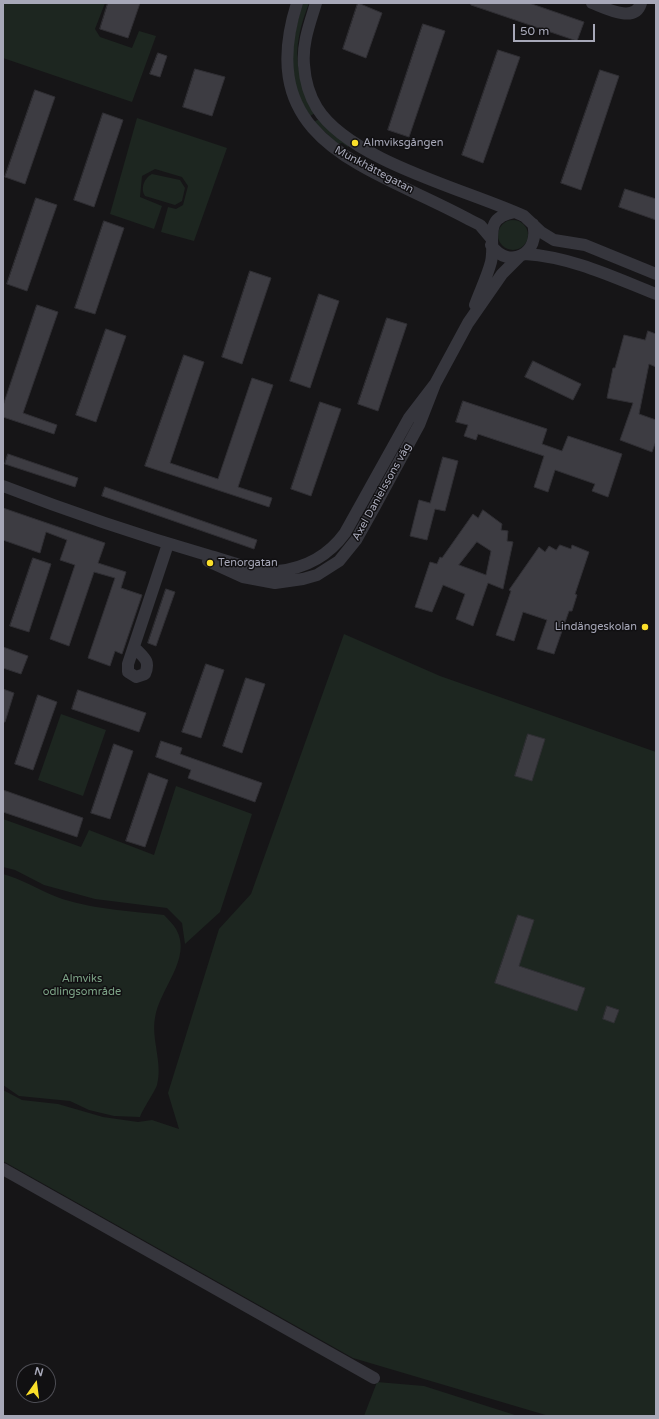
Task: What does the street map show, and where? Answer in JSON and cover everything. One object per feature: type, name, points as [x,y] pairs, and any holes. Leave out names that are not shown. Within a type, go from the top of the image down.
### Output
[{"type":"street","name":"Munkhättegatan","points":[[297,3],[286,46],[287,75],[294,100],[308,124],[328,145],[346,157],[391,181],[480,226],[505,256],[512,258],[523,255],[558,258],[574,262],[656,294]]},
{"type":"street","name":"Munkhättegatan","points":[[316,3],[306,33],[304,64],[310,93],[326,119],[355,143],[393,164],[524,216],[541,232],[554,240],[585,245],[656,274]]},
{"type":"street","points":[[592,3],[624,14],[633,12],[640,7],[641,3]]},
{"type":"street","points":[[491,241],[496,222],[506,214],[514,212]]},
{"type":"street","points":[[523,255],[530,248],[534,238],[533,224]]},
{"type":"street","name":"Axel Danielssons väg","points":[[468,323],[492,258],[491,241]]},
{"type":"street","name":"Axel Danielssons väg","points":[[3,486],[168,544],[262,569],[277,571],[291,569],[315,560],[337,544],[345,533],[409,418],[435,384],[468,323],[502,274],[514,260],[523,255]]},
{"type":"street","points":[[134,647],[168,544]]},
{"type":"street","points":[[3,1169],[374,1378]]},
{"type":"green space","points":[[3,3],[105,3],[95,29],[100,37],[132,48],[139,31],[156,36],[132,102],[3,58]]},
{"type":"green space","points":[[303,3],[309,3],[303,19],[297,52],[302,80],[315,113],[310,116],[298,94],[292,60],[297,25]]},
{"type":"green space","points":[[137,118],[227,148],[194,241],[161,232],[168,207],[176,209],[183,205],[188,186],[182,177],[155,169],[142,176],[140,197],[162,206],[154,229],[110,214]]},
{"type":"green space","points":[[319,119],[350,144],[348,147],[342,143],[338,144],[314,122]]},
{"type":"green space","points":[[152,174],[180,180],[185,188],[182,201],[175,205],[145,196],[143,187],[147,178]]},
{"type":"green space","points":[[513,220],[524,224],[528,235],[524,246],[513,250],[502,246],[498,235],[502,224]]},
{"type":"green space","points":[[344,634],[440,676],[656,752],[656,1416],[549,1416],[353,1358],[3,1161],[3,1090],[22,1100],[58,1104],[103,1117],[138,1122],[152,1120],[179,1129],[168,1093],[219,929],[251,894]]},
{"type":"green space","points":[[61,714],[106,730],[83,796],[38,780]]},
{"type":"green space","points":[[176,786],[252,814],[220,912],[185,944],[182,923],[167,908],[95,899],[44,885],[15,870],[3,867],[3,819],[81,847],[89,830],[154,855]]},
{"type":"green space","name":"Almviks odlingsområde","points":[[3,874],[69,901],[110,909],[164,915],[176,929],[180,940],[178,962],[162,996],[154,1026],[159,1068],[157,1085],[140,1117],[114,1116],[89,1110],[70,1101],[19,1096],[3,1085]]},
{"type":"green space","points":[[377,1382],[424,1386],[518,1416],[364,1416]]},
{"type":"building","points":[[108,3],[140,3],[128,38],[100,29]]},
{"type":"building","points":[[358,3],[382,13],[366,58],[343,49]]},
{"type":"building","points":[[471,3],[529,3],[584,22],[577,41],[471,5]]},
{"type":"building","points":[[423,24],[445,31],[409,137],[388,130]]},
{"type":"building","points":[[498,50],[520,57],[483,163],[462,155]]},
{"type":"building","points":[[158,53],[167,56],[160,77],[150,74]]},
{"type":"building","points":[[195,69],[225,77],[212,116],[183,107]]},
{"type":"building","points":[[600,70],[619,76],[581,190],[561,183]]},
{"type":"building","points":[[35,90],[55,97],[25,184],[5,177]]},
{"type":"building","points":[[103,113],[123,120],[94,207],[74,200]]},
{"type":"building","points":[[625,189],[656,199],[656,220],[619,207]]},
{"type":"building","points":[[36,198],[57,205],[27,291],[7,284]]},
{"type":"building","points":[[104,221],[124,228],[95,314],[75,308]]},
{"type":"building","points":[[250,271],[271,278],[242,364],[222,357]]},
{"type":"building","points":[[319,294],[339,301],[310,388],[290,381]]},
{"type":"building","points":[[37,305],[58,312],[23,413],[57,425],[54,434],[3,417],[3,406]]},
{"type":"building","points":[[387,318],[407,324],[378,411],[358,404]]},
{"type":"building","points":[[106,329],[126,336],[96,422],[76,415]]},
{"type":"building","points":[[648,331],[656,334],[656,367],[649,364],[639,414],[656,420],[656,441],[652,452],[620,440],[633,403],[607,398],[613,368],[615,368],[624,335],[645,340]]},
{"type":"building","points":[[184,355],[204,362],[170,463],[218,479],[252,378],[273,385],[238,487],[272,498],[269,507],[145,466]]},
{"type":"building","points":[[533,361],[581,384],[573,400],[525,377]]},
{"type":"building","points":[[463,401],[547,429],[542,444],[562,451],[568,436],[622,454],[608,497],[592,491],[595,484],[555,470],[548,492],[534,487],[544,456],[478,434],[476,440],[464,436],[468,425],[456,422]]},
{"type":"building","points":[[320,402],[341,409],[311,496],[291,489]]},
{"type":"building","points":[[8,454],[78,478],[75,487],[5,464]]},
{"type":"building","points":[[443,457],[458,461],[445,511],[435,509],[427,540],[410,536],[419,500],[430,503]]},
{"type":"building","points":[[105,487],[257,540],[254,549],[102,496]]},
{"type":"building","points":[[3,508],[105,543],[98,563],[126,572],[121,588],[142,595],[122,654],[115,651],[110,666],[88,658],[115,578],[94,572],[69,646],[50,639],[75,565],[60,560],[67,540],[46,532],[40,553],[3,540]]},
{"type":"building","points":[[483,510],[502,524],[501,530],[508,531],[507,541],[513,542],[503,589],[488,583],[473,626],[456,619],[465,594],[443,585],[432,612],[415,607],[430,562],[437,564],[440,557],[442,558],[473,514],[478,518]],"holes":[[[477,542],[491,551],[486,575],[459,565]]]},
{"type":"building","points":[[560,545],[571,549],[572,545],[589,552],[575,594],[577,595],[572,611],[569,611],[554,654],[537,649],[547,620],[523,612],[514,641],[496,635],[511,591],[509,590],[539,547],[545,552],[549,546],[556,550]]},
{"type":"building","points":[[33,558],[51,564],[29,632],[10,626]]},
{"type":"building","points":[[166,589],[175,592],[156,646],[148,643]]},
{"type":"building","points":[[3,647],[28,656],[21,674],[3,668]]},
{"type":"building","points":[[206,664],[224,670],[201,738],[182,732]]},
{"type":"building","points":[[246,678],[265,684],[242,753],[223,746]]},
{"type":"building","points":[[3,689],[14,693],[5,722],[3,722]]},
{"type":"building","points":[[78,690],[146,713],[139,732],[72,709]]},
{"type":"building","points":[[38,695],[57,702],[33,770],[15,764]]},
{"type":"building","points":[[528,734],[545,739],[532,781],[515,776]]},
{"type":"building","points":[[161,741],[182,748],[180,754],[262,783],[255,802],[188,778],[191,770],[156,757]]},
{"type":"building","points":[[114,744],[133,751],[110,819],[91,813]]},
{"type":"building","points":[[149,773],[168,780],[145,847],[126,841]]},
{"type":"building","points":[[3,790],[83,818],[77,837],[3,812]]},
{"type":"building","points":[[518,915],[534,920],[519,966],[585,988],[577,1011],[495,983]]},
{"type":"building","points":[[607,1006],[619,1010],[614,1023],[603,1019]]},
{"type":"place","name":"Almviksgången","points":[[355,143]]},
{"type":"place","name":"Tenorgatan","points":[[210,563]]},
{"type":"place","name":"Lindängeskolan","points":[[645,627]]}]
